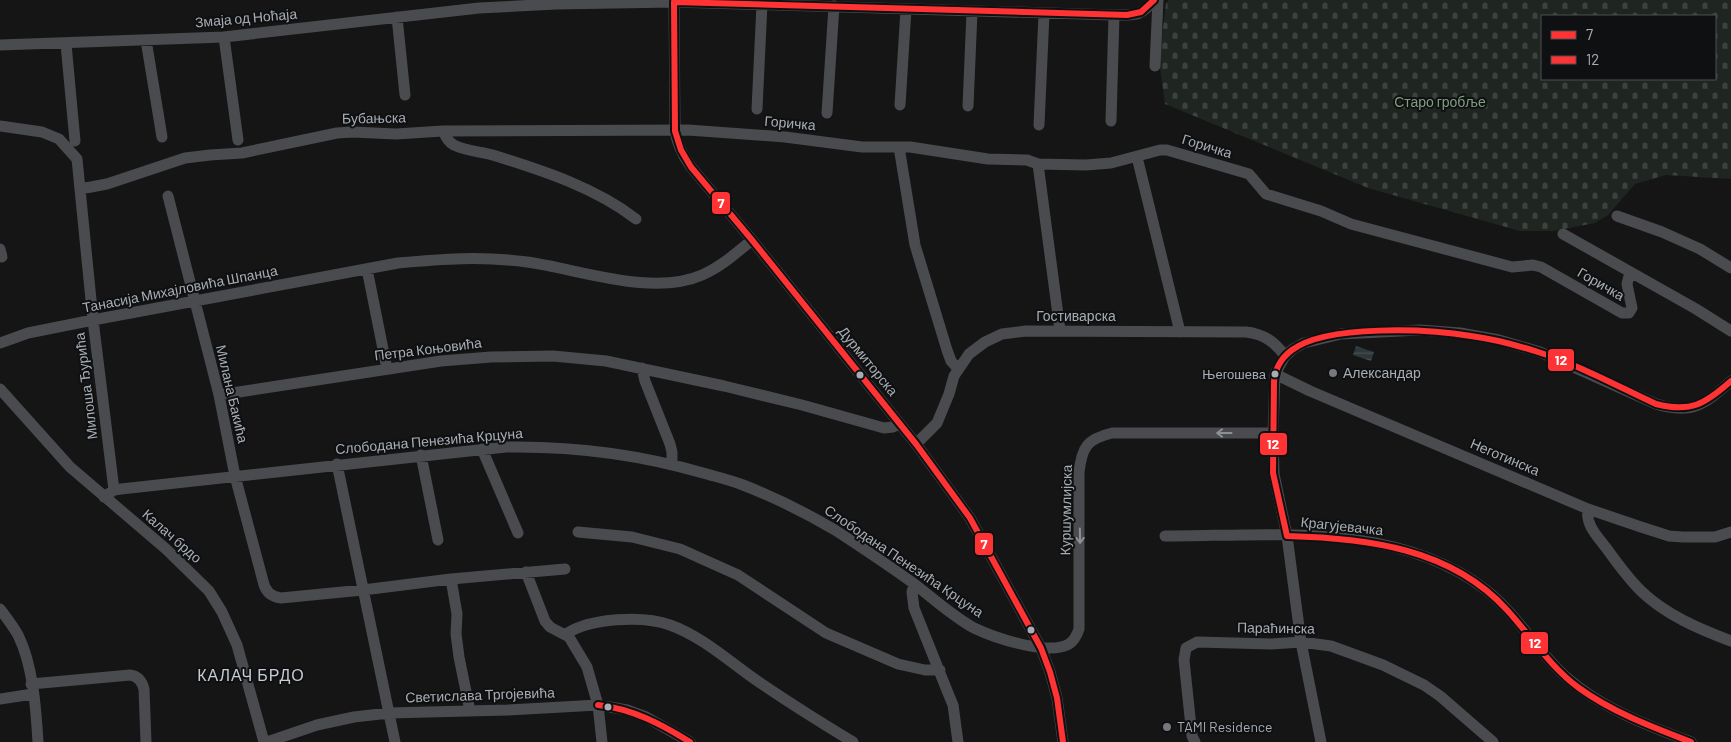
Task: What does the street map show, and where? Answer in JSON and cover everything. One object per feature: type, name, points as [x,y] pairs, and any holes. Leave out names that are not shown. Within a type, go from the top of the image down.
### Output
[{"type":"street","name":"Змаја од Ноћаја","points":[[0,45],[224,38],[479,8],[556,4],[674,2],[834,6],[860,4],[906,9],[972,12],[1133,15],[1142,13],[1154,0]]},
{"type":"street","points":[[1154,66],[1158,0]]},
{"type":"street","name":"Дурмиторска","points":[[674,2],[675,130],[679,147],[691,167],[916,444],[970,518],[1041,648],[1057,698],[1062,742]]},
{"type":"street","points":[[757,109],[762,4]]},
{"type":"street","points":[[827,113],[834,6]]},
{"type":"street","points":[[900,106],[906,9]]},
{"type":"street","points":[[968,106],[972,12]]},
{"type":"street","points":[[1039,125],[1044,14]]},
{"type":"street","points":[[1111,121],[1114,15]]},
{"type":"street","points":[[397,17],[405,95]]},
{"type":"street","points":[[224,38],[238,140]]},
{"type":"street","points":[[146,40],[162,137]]},
{"type":"street","points":[[66,44],[75,141]]},
{"type":"street","name":"Милоша Ђурића","points":[[0,126],[42,132],[59,139],[77,159],[109,494]]},
{"type":"street","name":"Бубањска","points":[[80,189],[106,184],[185,158],[242,153],[337,133],[396,134],[443,131],[675,130]]},
{"type":"street","name":"Горичка","points":[[675,130],[785,136],[862,147],[899,147],[988,159],[1027,160],[1038,164],[1098,165],[1160,150],[1170,150],[1249,174],[1266,194],[1321,210],[1351,224],[1512,267],[1536,266],[1622,314],[1629,313],[1632,308],[1627,284],[1630,272]]},
{"type":"street","points":[[443,131],[446,138],[456,146],[494,155],[584,189],[608,200],[636,219]]},
{"type":"street","points":[[899,147],[915,245],[947,350],[958,369]]},
{"type":"street","points":[[1137,157],[1180,332]]},
{"type":"street","points":[[1038,164],[1060,330]]},
{"type":"street","name":"Милана Бакића","points":[[168,196],[219,395],[235,476],[264,587],[272,596],[281,598],[362,590]]},
{"type":"street","points":[[1618,216],[1662,232],[1700,249],[1731,268]]},
{"type":"street","name":"Горичка","points":[[1563,234],[1696,309],[1731,331]]},
{"type":"street","name":"Танасија Михајловића Шпанца","points":[[0,343],[28,333],[398,263],[477,258],[526,262],[633,282],[665,284],[688,280],[710,272],[752,240]]},
{"type":"street","points":[[366,269],[387,369]]},
{"type":"street","name":"Гостиварска","points":[[916,444],[937,423],[958,369],[969,354],[1002,334],[1016,331],[1060,330],[1252,332],[1268,338],[1285,356]]},
{"type":"street","points":[[1321,742],[1301,642],[1287,536],[1274,474],[1272,433],[1275,374],[1285,356],[1304,343],[1323,337],[1341,334],[1420,330],[1480,336],[1540,352],[1656,404],[1674,409],[1685,409],[1701,405],[1716,395],[1731,381]]},
{"type":"street","name":"Петра Коњовића","points":[[219,395],[468,358],[533,356],[591,359],[642,368],[763,395],[884,428],[893,427],[898,422]]},
{"type":"street","points":[[642,368],[645,381],[670,444],[672,464]]},
{"type":"street","name":"Неготинска","points":[[1275,374],[1310,392],[1588,509],[1669,536],[1715,537],[1731,532]]},
{"type":"street","name":"Калач брдо","points":[[0,389],[70,467],[109,494],[198,579],[216,602],[237,645],[265,742]]},
{"type":"street","name":"Куршумлијска","points":[[1041,648],[1054,648],[1068,644],[1075,639],[1079,632],[1080,472],[1084,448],[1088,444],[1095,438],[1112,433],[1272,433]]},
{"type":"street","name":"Слободана Пенезића Крцуна","points":[[109,494],[235,476],[482,449],[526,447],[583,449],[672,464],[742,485],[798,511],[839,533],[973,627],[990,635],[1041,648]]},
{"type":"street","points":[[482,449],[518,534]]},
{"type":"street","points":[[421,455],[438,540]]},
{"type":"street","points":[[337,464],[395,742]]},
{"type":"street","points":[[1588,509],[1587,519],[1595,534],[1642,591],[1672,614],[1693,626],[1731,642]]},
{"type":"street","points":[[578,532],[632,537],[680,549],[738,575],[826,633],[898,664],[925,670],[940,670]]},
{"type":"street","name":"Крагујевачка","points":[[1165,536],[1287,536],[1372,541],[1400,548],[1437,562],[1482,587],[1499,602],[1564,676],[1586,693],[1626,716],[1691,742]]},
{"type":"street","points":[[362,590],[451,579],[565,569]]},
{"type":"street","points":[[526,572],[545,621],[554,630],[566,634],[587,667],[598,705],[602,742]]},
{"type":"street","points":[[451,579],[457,614],[456,634],[459,657],[470,711]]},
{"type":"street","points":[[914,584],[912,592],[914,608],[953,705],[958,742]]},
{"type":"street","points":[[0,609],[18,634],[25,653],[32,689],[38,742]]},
{"type":"street","points":[[566,634],[586,625],[618,620],[648,620],[671,625],[695,637],[778,696],[853,742]]},
{"type":"street","name":"Параћинска","points":[[1195,742],[1192,736],[1184,660],[1186,648],[1197,642],[1271,644],[1301,642],[1331,646],[1347,651],[1383,665],[1424,685],[1452,705],[1493,742]]},
{"type":"street","points":[[0,699],[32,689],[130,675],[142,682],[144,688],[146,742]]},
{"type":"street","name":"Светислава Тргојевића","points":[[265,742],[317,725],[354,717],[389,713],[598,705],[627,710],[646,717],[690,742]]},
{"type":"green space","name":"Старо гробље","points":[[1169,0],[1731,0],[1731,179],[1666,175],[1635,184],[1608,215],[1595,223],[1554,231],[1520,231],[1368,188],[1165,104],[1159,61],[1166,3]]},
{"type":"shaded area","points":[[1356,346],[1374,352],[1371,361],[1353,355]]},
{"type":"transit line","name":"7","points":[[674,2],[1127,15],[1141,12],[1154,0]]},
{"type":"transit line","name":"7","points":[[674,2],[675,131],[681,150],[691,167],[916,444],[970,518],[1041,648],[1057,698],[1063,742]]},
{"type":"transit line","name":"12","points":[[1691,742],[1619,712],[1579,688],[1559,671],[1507,610],[1485,589],[1460,573],[1434,560],[1406,550],[1347,540],[1287,536],[1273,473],[1274,382],[1277,368],[1282,360],[1292,350],[1308,342],[1353,332],[1405,330],[1471,336],[1521,347],[1568,363],[1656,404],[1668,407],[1688,407],[1705,401],[1731,381]]},
{"type":"transit line","name":"7","points":[[598,705],[623,710],[646,718],[690,742]]},
{"type":"place","name":"Александар","points":[[1333,373]]},
{"type":"place","name":"Његошева","points":[[1275,374]]},
{"type":"place","name":"TAMI Residence","points":[[1167,727]]},
{"type":"district","name":"КАЛАЧ БРДО","points":[[251,675]]}]
